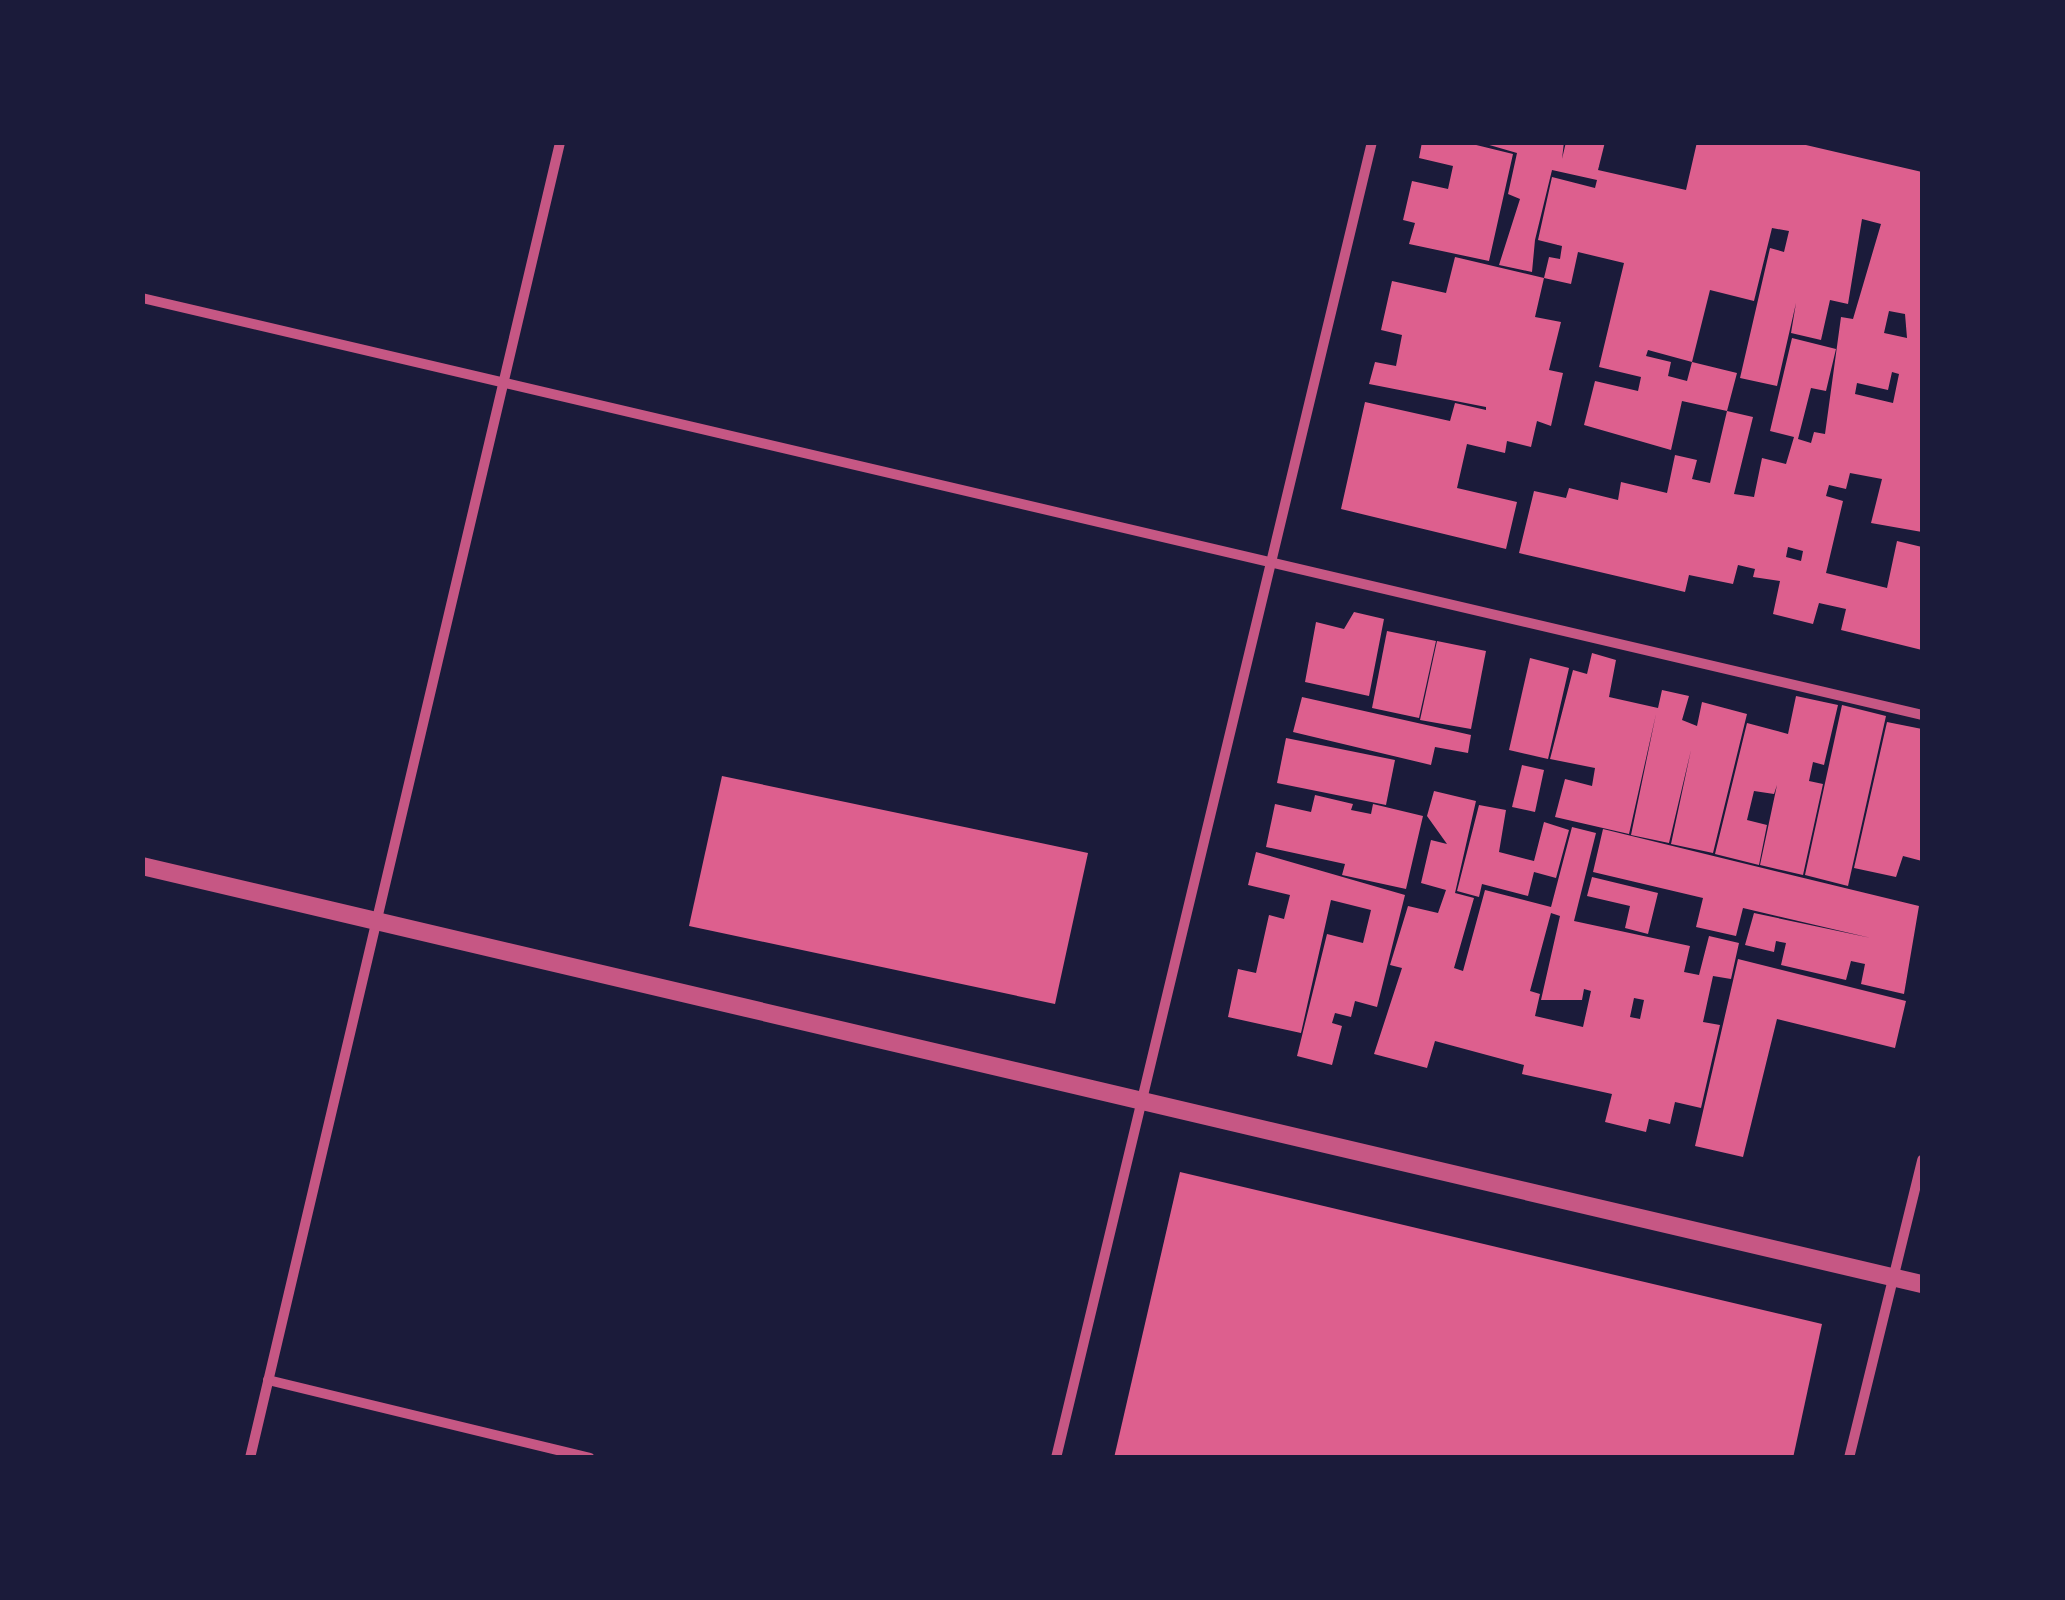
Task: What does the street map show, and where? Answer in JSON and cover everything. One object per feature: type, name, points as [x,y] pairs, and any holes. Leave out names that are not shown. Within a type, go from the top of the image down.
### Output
[{"type":"street","points":[[250,1458],[560,142]]},
{"type":"street","points":[[1056,1458],[1266,563],[1372,142]]},
{"type":"street","points":[[142,298],[502,387],[1922,715]]},
{"type":"street","points":[[142,866],[1922,1284]]},
{"type":"street","points":[[1849,1458],[1922,1160]]},
{"type":"street","points":[[268,1380],[590,1458]]},
{"type":"building","points":[[1422,142],[1464,142],[1513,154],[1489,261],[1409,244],[1415,223],[1403,220],[1412,181],[1448,189],[1453,166],[1419,158]]},
{"type":"building","points":[[1479,142],[1564,142],[1562,159],[1566,142],[1605,142],[1598,170],[1686,190],[1697,142],[1793,142],[1922,172],[1922,532],[1871,523],[1882,479],[1850,473],[1846,489],[1829,485],[1826,496],[1843,501],[1826,573],[1887,588],[1897,541],[1922,547],[1922,650],[1841,630],[1846,609],[1819,603],[1813,624],[1773,614],[1780,581],[1753,577],[1755,569],[1738,565],[1733,584],[1689,575],[1685,592],[1519,553],[1534,491],[1566,498],[1569,488],[1618,500],[1621,482],[1667,493],[1675,455],[1697,460],[1692,479],[1710,483],[1727,411],[1682,401],[1671,450],[1584,425],[1595,381],[1638,391],[1641,377],[1599,367],[1624,263],[1578,252],[1571,284],[1544,278],[1549,257],[1560,259],[1562,246],[1538,240],[1552,177],[1595,188],[1597,180],[1552,170],[1535,240],[1532,272],[1499,265],[1520,199],[1508,194],[1517,153]],"holes":[[[1862,219],[1881,224],[1853,319],[1841,317],[1825,434],[1814,432],[1811,443],[1798,439],[1811,388],[1826,391],[1836,349],[1792,338],[1770,431],[1794,437],[1786,464],[1762,458],[1754,497],[1734,494],[1753,417],[1727,411],[1737,373],[1692,362],[1710,290],[1754,301],[1772,228],[1789,231],[1784,252],[1770,248],[1740,378],[1777,386],[1796,303],[1791,333],[1821,340],[1830,300],[1848,304]],[[1889,311],[1905,314],[1907,338],[1884,333]],[[1648,350],[1692,362],[1687,381],[1668,376],[1671,362],[1646,356]],[[1892,372],[1899,374],[1893,403],[1855,394],[1857,383],[1888,390]],[[1788,547],[1803,551],[1801,561],[1786,557]]]},
{"type":"building","points":[[1455,257],[1544,278],[1535,317],[1561,322],[1549,370],[1563,373],[1551,426],[1537,421],[1531,447],[1507,441],[1505,453],[1467,444],[1457,488],[1517,502],[1506,549],[1341,509],[1365,402],[1450,421],[1455,403],[1486,410],[1486,407],[1369,384],[1375,362],[1396,366],[1402,335],[1381,330],[1392,281],[1446,293]]},
{"type":"building","points":[[1354,612],[1384,619],[1369,696],[1305,682],[1316,622],[1344,629]]},
{"type":"building","points":[[1387,631],[1436,641],[1419,718],[1372,708]]},
{"type":"building","points":[[1437,641],[1486,651],[1471,729],[1420,720]]},
{"type":"building","points":[[1592,653],[1616,660],[1609,697],[1658,708],[1662,690],[1689,696],[1682,720],[1697,726],[1702,702],[1747,714],[1713,853],[1671,844],[1691,750],[1669,843],[1631,835],[1656,714],[1629,834],[1555,817],[1565,779],[1592,786],[1595,768],[1550,759],[1573,670],[1587,674]]},
{"type":"building","points":[[1530,658],[1569,668],[1548,759],[1509,750]]},
{"type":"building","points":[[1796,696],[1838,705],[1824,765],[1813,762],[1809,781],[1823,784],[1803,875],[1760,865],[1777,785],[1774,794],[1754,791],[1747,820],[1767,825],[1759,865],[1715,854],[1747,723],[1788,734]]},
{"type":"building","points":[[1302,697],[1471,735],[1468,753],[1435,747],[1431,765],[1293,732]]},
{"type":"building","points":[[1842,705],[1886,716],[1848,886],[1805,875]]},
{"type":"building","points":[[1887,722],[1922,729],[1922,861],[1903,856],[1896,877],[1854,868]]},
{"type":"building","points":[[1286,738],[1395,760],[1386,805],[1277,783]]},
{"type":"building","points":[[1522,765],[1544,770],[1535,812],[1512,807]]},
{"type":"building","points":[[722,776],[1088,853],[1055,1004],[689,926]]},
{"type":"building","points":[[1434,791],[1476,801],[1455,893],[1474,898],[1454,968],[1463,971],[1485,890],[1551,907],[1572,827],[1596,833],[1574,921],[1690,946],[1684,972],[1699,975],[1709,936],[1739,943],[1731,979],[1713,976],[1703,1022],[1720,1025],[1701,1108],[1675,1102],[1670,1124],[1649,1119],[1646,1132],[1605,1122],[1612,1094],[1522,1074],[1524,1065],[1435,1041],[1427,1068],[1374,1054],[1402,968],[1390,965],[1408,906],[1438,913],[1446,890],[1421,883],[1431,840],[1447,844],[1427,816]],"holes":[[[1551,913],[1560,916],[1541,1000],[1582,1000],[1584,989],[1591,991],[1583,1027],[1535,1016],[1540,994],[1530,991]],[[1634,998],[1644,1000],[1640,1019],[1630,1017]]]},
{"type":"building","points":[[1315,795],[1353,804],[1351,810],[1371,814],[1373,804],[1423,816],[1406,889],[1342,875],[1345,864],[1266,847],[1275,804],[1311,812]]},
{"type":"building","points":[[1479,805],[1506,810],[1499,852],[1534,861],[1544,822],[1569,830],[1556,878],[1534,872],[1528,896],[1482,884],[1479,897],[1457,891]]},
{"type":"building","points":[[1603,829],[1919,906],[1904,994],[1861,984],[1865,964],[1851,961],[1846,980],[1781,965],[1786,943],[1776,941],[1774,952],[1745,945],[1754,913],[1871,938],[1743,908],[1736,936],[1696,927],[1703,898],[1593,872]]},
{"type":"building","points":[[1256,852],[1405,895],[1377,1007],[1355,1001],[1351,1017],[1335,1013],[1332,1023],[1342,1026],[1332,1065],[1297,1056],[1327,934],[1363,943],[1371,910],[1331,900],[1301,1033],[1228,1017],[1238,969],[1256,973],[1269,915],[1284,919],[1290,895],[1248,885]]},
{"type":"building","points":[[1592,877],[1658,893],[1648,934],[1625,928],[1630,906],[1587,896]]},
{"type":"building","points":[[1738,959],[1906,1001],[1895,1048],[1777,1019],[1743,1157],[1695,1146]]},
{"type":"building","points":[[1180,1172],[1822,1324],[1793,1458],[1114,1458]]}]
